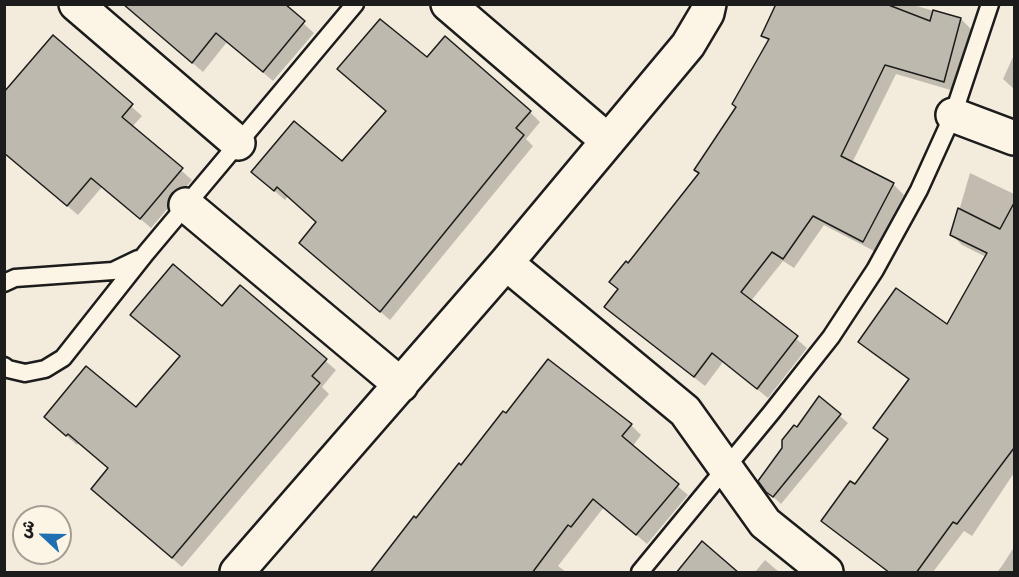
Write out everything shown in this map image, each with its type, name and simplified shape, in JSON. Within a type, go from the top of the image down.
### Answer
[{"type":"street","points":[[76,4],[238,142]]},
{"type":"street","points":[[448,4],[608,141]]},
{"type":"street","points":[[237,573],[506,263],[688,45],[709,4]]},
{"type":"street","points":[[953,115],[1014,138]]},
{"type":"street","points":[[186,205],[401,385]]},
{"type":"street","points":[[506,263],[685,411],[765,522],[826,573]]},
{"type":"lane","points":[[4,366],[25,373],[45,369],[63,358],[146,253],[355,4]]},
{"type":"lane","points":[[640,573],[831,337],[875,270],[919,190],[953,115],[990,4]]},
{"type":"lane","points":[[4,283],[15,278],[113,271],[129,265],[146,253]]},
{"type":"building","points":[[123,4],[285,4],[305,21],[263,72],[216,33],[192,63]]},
{"type":"building","points":[[776,4],[886,4],[930,21],[933,10],[961,18],[944,82],[885,65],[841,156],[894,183],[863,242],[813,216],[783,259],[772,252],[741,292],[798,336],[757,389],[712,353],[694,377],[604,307],[618,289],[609,282],[626,261],[628,263],[699,173],[694,170],[736,107],[732,104],[769,39],[761,36]]},
{"type":"building","points":[[380,19],[427,57],[445,36],[531,111],[516,128],[524,135],[380,312],[299,243],[316,222],[277,187],[274,191],[251,172],[294,121],[342,161],[386,111],[337,69]]},
{"type":"building","points":[[53,35],[133,104],[122,117],[183,168],[140,219],[91,178],[67,206],[4,153],[4,92]]},
{"type":"building","points":[[1014,203],[1014,448],[957,524],[953,522],[916,573],[890,573],[821,521],[850,481],[855,484],[888,439],[873,428],[909,379],[858,342],[896,288],[947,324],[987,253],[950,235],[958,208],[1000,229]]},
{"type":"building","points":[[173,264],[222,306],[240,285],[327,359],[312,376],[320,383],[172,558],[91,489],[108,468],[44,417],[86,366],[136,407],[180,356],[130,315]]},
{"type":"building","points":[[548,359],[632,424],[622,436],[679,484],[636,535],[593,499],[571,527],[568,525],[532,573],[370,573],[414,516],[416,518],[459,463],[461,465],[503,411],[506,413]]},
{"type":"building","points":[[819,396],[841,414],[773,497],[758,481],[782,448],[782,440],[794,425],[797,427]]},
{"type":"building","points":[[702,541],[739,573],[676,573]]}]
